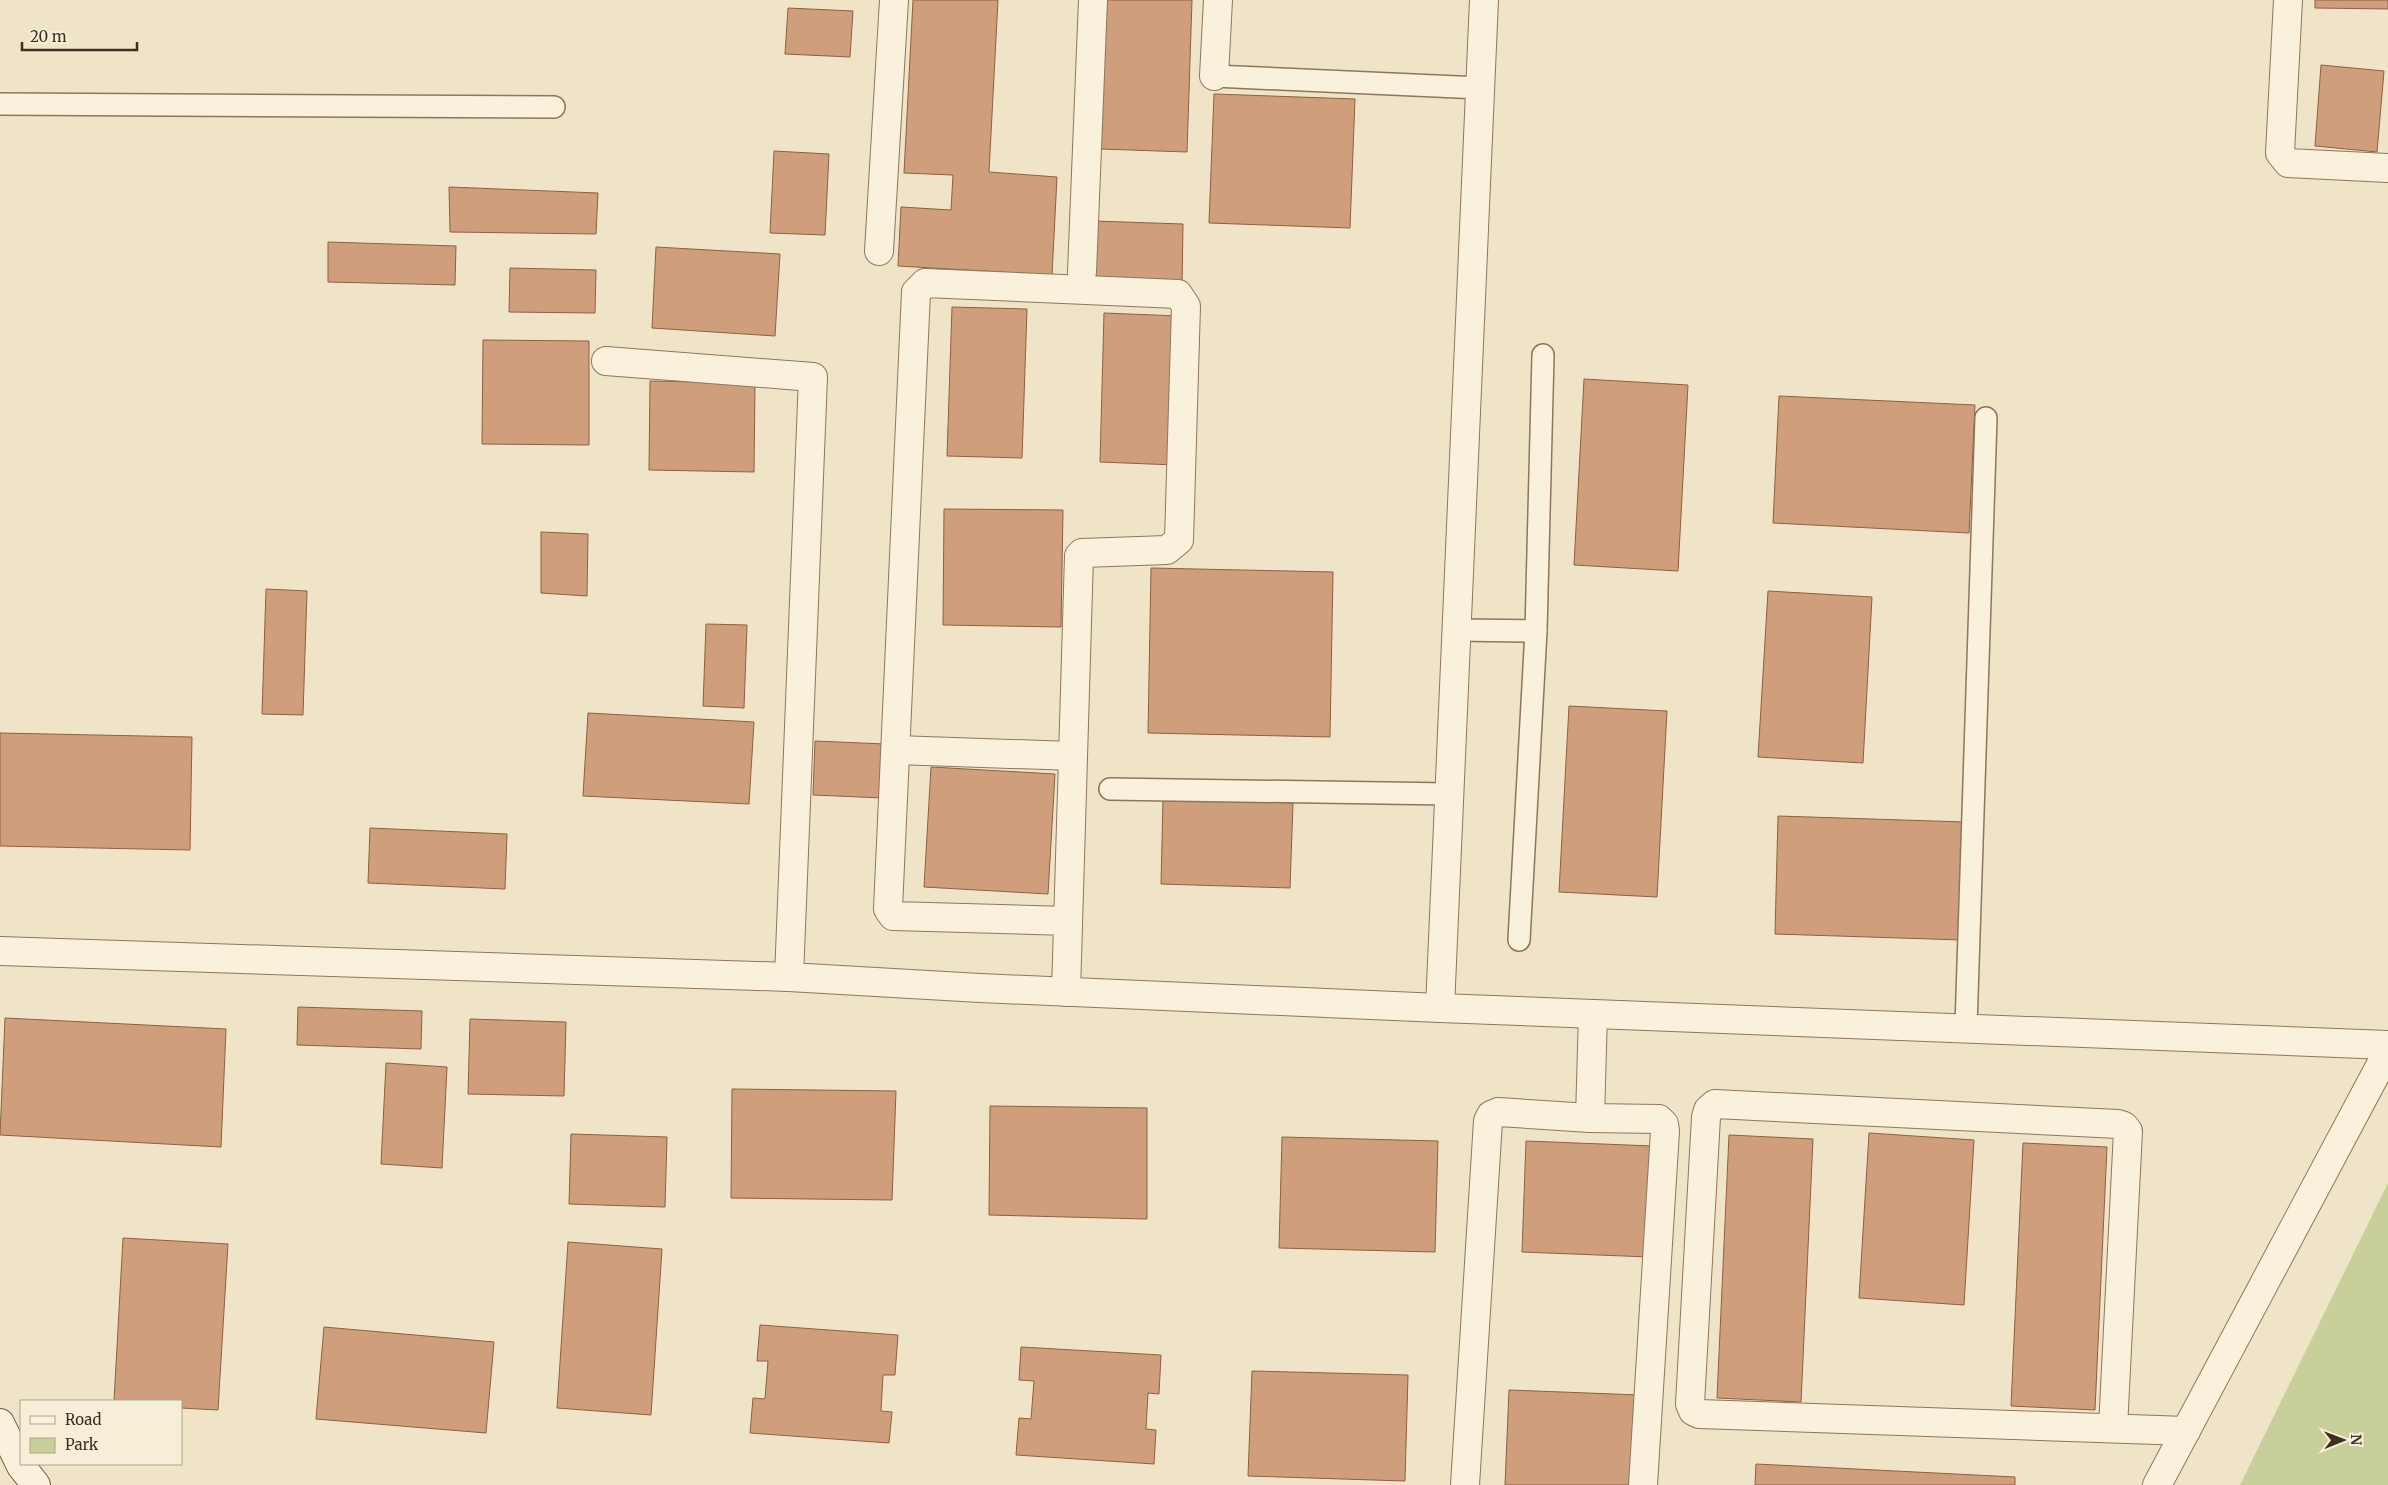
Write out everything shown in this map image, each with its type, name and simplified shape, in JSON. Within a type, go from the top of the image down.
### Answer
[{"type":"street","points":[[880,251],[894,0]]},
{"type":"street","points":[[1082,272],[1093,0]]},
{"type":"street","points":[[1214,76],[1218,0]]},
{"type":"street","points":[[1440,1008],[1484,0]]},
{"type":"street","points":[[2288,0],[2280,153],[2283,159],[2288,163],[2388,168]]},
{"type":"street","points":[[1066,992],[1079,556],[1082,553],[1167,550],[1179,540],[1186,306],[1184,300],[1178,294],[924,282],[916,292],[888,909],[893,916],[1068,921]]},
{"type":"street","points":[[606,361],[813,378],[789,977]]},
{"type":"street","points":[[896,750],[1073,756]]},
{"type":"street","points":[[0,951],[789,977],[1066,992],[1440,1008],[1966,1026],[2388,1044]]},
{"type":"street","points":[[1590,1118],[1592,1014]]},
{"type":"street","points":[[2157,1485],[2388,1051]]},
{"type":"street","points":[[2113,1428],[2128,1132],[2124,1126],[2118,1124],[1715,1104],[1708,1110],[1706,1117],[1690,1404],[1693,1411],[1699,1414],[2186,1431]]},
{"type":"street","points":[[1465,1485],[1488,1121],[1491,1115],[1498,1112],[1590,1118],[1658,1119],[1664,1124],[1643,1485]]},
{"type":"street","points":[[0,1423],[20,1466],[36,1485]]},
{"type":"lane","points":[[1214,76],[1480,88]]},
{"type":"lane","points":[[0,104],[554,107]]},
{"type":"lane","points":[[1519,940],[1536,631],[1543,355]]},
{"type":"lane","points":[[1966,1026],[1986,418]]},
{"type":"lane","points":[[1456,630],[1536,631]]},
{"type":"lane","points":[[1110,789],[1449,794]]},
{"type":"green space","points":[[2388,1183],[2388,1485],[2240,1485]]},
{"type":"building","points":[[913,0],[998,0],[989,172],[1057,177],[1052,275],[898,266],[901,207],[951,210],[953,175],[904,173]]},
{"type":"building","points":[[1106,0],[1192,0],[1187,152],[1101,149]]},
{"type":"building","points":[[2315,0],[2388,0],[2388,9],[2315,8]]},
{"type":"building","points":[[788,8],[853,11],[850,57],[785,54]]},
{"type":"building","points":[[2321,65],[2384,71],[2377,152],[2315,146]]},
{"type":"building","points":[[1214,94],[1355,99],[1350,228],[1209,223]]},
{"type":"building","points":[[774,151],[829,154],[825,235],[770,233]]},
{"type":"building","points":[[449,187],[598,193],[596,234],[450,232]]},
{"type":"building","points":[[1094,221],[1183,224],[1182,286],[1090,282]]},
{"type":"building","points":[[328,242],[456,246],[455,285],[328,282]]},
{"type":"building","points":[[656,247],[780,254],[775,336],[652,328]]},
{"type":"building","points":[[510,268],[596,270],[595,313],[509,312]]},
{"type":"building","points":[[952,307],[1027,309],[1022,458],[947,456]]},
{"type":"building","points":[[1104,313],[1179,316],[1175,465],[1100,462]]},
{"type":"building","points":[[483,340],[589,341],[589,445],[482,444]]},
{"type":"building","points":[[1584,379],[1688,385],[1678,571],[1574,565]]},
{"type":"building","points":[[650,381],[755,383],[754,472],[649,470]]},
{"type":"building","points":[[1779,396],[1975,405],[1969,533],[1773,523]]},
{"type":"building","points":[[944,509],[1063,510],[1061,627],[943,625]]},
{"type":"building","points":[[541,532],[588,534],[587,596],[541,593]]},
{"type":"building","points":[[1151,568],[1333,572],[1330,737],[1148,733]]},
{"type":"building","points":[[266,589],[307,591],[303,715],[262,714]]},
{"type":"building","points":[[1768,591],[1872,597],[1863,763],[1758,757]]},
{"type":"building","points":[[706,624],[747,625],[744,708],[703,706]]},
{"type":"building","points":[[1569,706],[1667,711],[1657,897],[1559,892]]},
{"type":"building","points":[[588,713],[754,722],[749,804],[583,796]]},
{"type":"building","points":[[0,733],[192,737],[190,850],[0,846]]},
{"type":"building","points":[[815,741],[885,744],[883,798],[813,795]]},
{"type":"building","points":[[931,767],[1055,774],[1048,894],[924,887]]},
{"type":"building","points":[[1163,799],[1293,803],[1290,888],[1161,884]]},
{"type":"building","points":[[1778,816],[1965,822],[1962,940],[1775,934]]},
{"type":"building","points":[[370,828],[507,834],[505,889],[368,883]]},
{"type":"building","points":[[298,1007],[422,1011],[421,1049],[297,1045]]},
{"type":"building","points":[[5,1018],[226,1029],[221,1147],[0,1135]]},
{"type":"building","points":[[470,1019],[566,1022],[564,1096],[468,1094]]},
{"type":"building","points":[[386,1063],[447,1067],[442,1168],[381,1164]]},
{"type":"building","points":[[732,1089],[896,1091],[892,1200],[731,1198]]},
{"type":"building","points":[[990,1106],[1147,1108],[1147,1219],[989,1215]]},
{"type":"building","points":[[1869,1133],[1974,1140],[1964,1305],[1859,1298]]},
{"type":"building","points":[[571,1134],[667,1137],[665,1207],[569,1204]]},
{"type":"building","points":[[1729,1135],[1813,1139],[1801,1402],[1717,1398]]},
{"type":"building","points":[[1282,1137],[1438,1141],[1435,1252],[1279,1248]]},
{"type":"building","points":[[1526,1141],[1653,1146],[1649,1257],[1522,1252]]},
{"type":"building","points":[[2023,1143],[2107,1147],[2095,1410],[2011,1406]]},
{"type":"building","points":[[123,1238],[228,1244],[218,1410],[182,1408],[182,1400],[114,1400]]},
{"type":"building","points":[[568,1242],[662,1249],[651,1415],[557,1408]]},
{"type":"building","points":[[760,1325],[898,1335],[895,1375],[883,1375],[881,1411],[892,1412],[889,1443],[750,1433],[753,1398],[765,1399],[768,1361],[757,1361]]},
{"type":"building","points":[[324,1327],[494,1342],[486,1433],[316,1419]]},
{"type":"building","points":[[1021,1347],[1161,1355],[1159,1394],[1148,1393],[1146,1429],[1156,1430],[1154,1464],[1016,1455],[1019,1418],[1031,1419],[1034,1381],[1019,1380]]},
{"type":"building","points":[[1252,1371],[1408,1375],[1405,1481],[1248,1476]]},
{"type":"building","points":[[1509,1390],[1640,1395],[1637,1485],[1505,1485]]},
{"type":"building","points":[[1756,1464],[2015,1477],[2015,1485],[1755,1485]]}]
